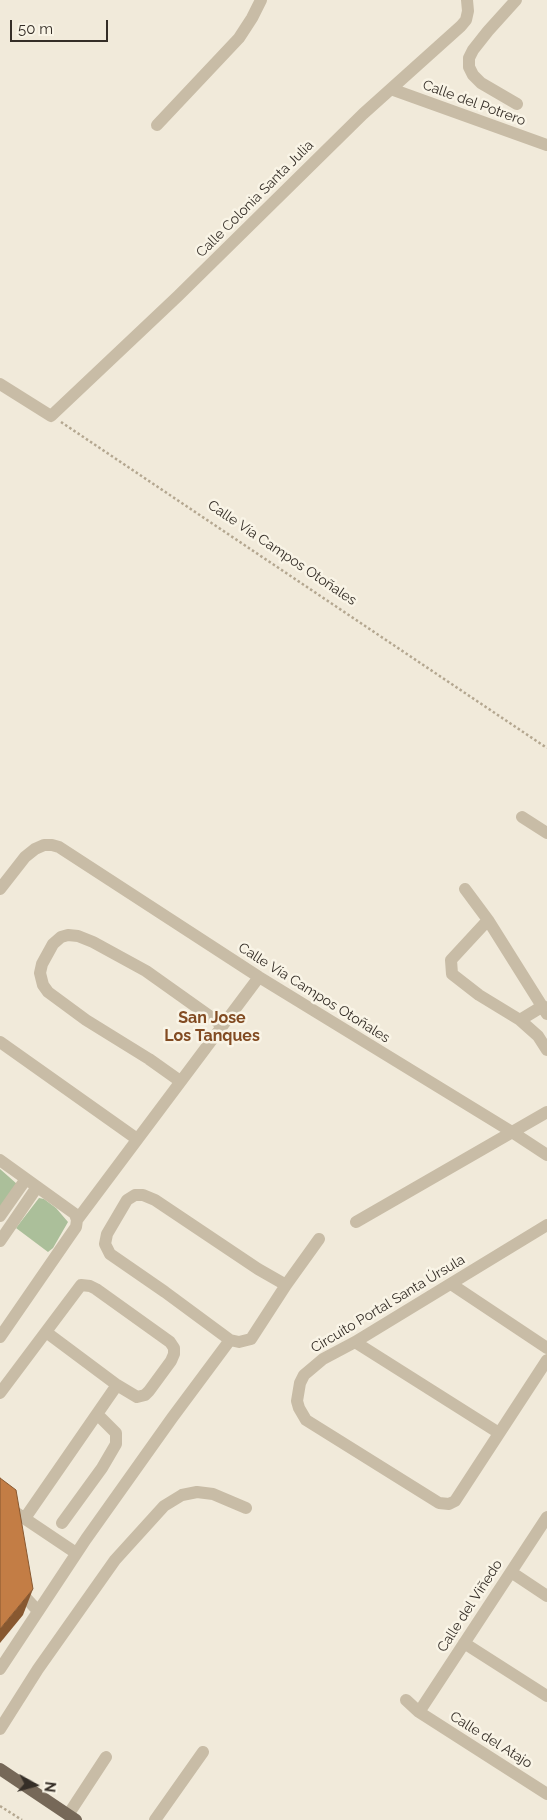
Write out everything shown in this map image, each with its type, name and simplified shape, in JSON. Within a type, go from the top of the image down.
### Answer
[{"type":"main road","points":[[0,1769],[72,1817]]},
{"type":"street","points":[[157,126],[239,38],[261,0]]},
{"type":"street","name":"Calle Colonia Santa Julia","points":[[52,416],[178,296],[363,114],[461,26],[466,20],[468,12],[467,0]]},
{"type":"street","points":[[516,0],[488,31],[474,50],[469,58],[469,67],[472,75],[481,83],[517,104]]},
{"type":"street","name":"Calle del Potrero","points":[[390,89],[547,145]]},
{"type":"street","points":[[0,384],[52,416]]},
{"type":"street","points":[[522,817],[547,832]]},
{"type":"street","name":"Calle Vía Campos Otoñales","points":[[5,873],[35,849],[44,845],[52,845],[68,852],[259,977],[547,1155]]},
{"type":"street","points":[[0,889],[5,873]]},
{"type":"street","points":[[465,889],[488,920],[545,1010],[520,1020]]},
{"type":"street","points":[[488,920],[451,960],[452,974],[479,995],[520,1020],[538,1036],[547,1050]]},
{"type":"street","points":[[180,1081],[149,1058],[86,1020],[48,992],[43,985],[40,973],[42,964],[54,944],[61,937],[68,934],[93,942],[146,971],[222,1025]]},
{"type":"street","points":[[0,1337],[69,1237],[76,1226],[77,1220],[259,977]]},
{"type":"street","points":[[0,1042],[137,1139]]},
{"type":"street","points":[[356,1222],[547,1112]]},
{"type":"street","points":[[0,1160],[75,1214],[77,1220]]},
{"type":"street","points":[[0,1216],[26,1179]]},
{"type":"street","points":[[0,1241],[38,1187]]},
{"type":"street","points":[[286,1285],[258,1269],[155,1200],[139,1194],[131,1196],[127,1200],[107,1234],[105,1244],[110,1254],[181,1303],[230,1340],[244,1342],[251,1339],[319,1238]]},
{"type":"street","name":"Circuito Portal Santa Úrsula","points":[[545,1229],[355,1342],[323,1359],[304,1375],[297,1392],[299,1408],[306,1420],[439,1503],[448,1504],[455,1501],[547,1360]]},
{"type":"street","points":[[451,1284],[547,1348]]},
{"type":"street","points":[[0,1393],[78,1287],[84,1285],[96,1289],[170,1342],[174,1348],[171,1362],[145,1395],[137,1396],[117,1385],[46,1332]]},
{"type":"street","points":[[0,1669],[76,1553],[230,1340]]},
{"type":"street","points":[[355,1342],[499,1433]]},
{"type":"street","points":[[14,1529],[117,1385]]},
{"type":"street","points":[[62,1523],[102,1468],[116,1444],[116,1433],[97,1414]]},
{"type":"street","points":[[0,1729],[38,1668],[114,1560],[164,1506],[182,1495],[197,1492],[213,1494],[246,1508]]},
{"type":"street","points":[[0,1502],[76,1553]]},
{"type":"street","name":"Calle del Viñedo","points":[[419,1712],[547,1517]]},
{"type":"street","points":[[511,1572],[547,1596]]},
{"type":"street","points":[[19,1576],[26,1598],[38,1611]]},
{"type":"street","points":[[464,1644],[547,1696]]},
{"type":"street","name":"Calle del Atajo","points":[[406,1700],[419,1712],[547,1794]]},
{"type":"street","points":[[155,1820],[203,1752]]},
{"type":"street","points":[[72,1817],[106,1758]]},
{"type":"path","name":"Calle Vía Campos Otoñales","points":[[52,416],[547,748]]},
{"type":"path","points":[[0,1806],[22,1820]]},
{"type":"green space","points":[[0,1169],[17,1184],[0,1207]]},
{"type":"green space","points":[[39,1198],[44,1199],[56,1208],[68,1222],[53,1248],[48,1252],[16,1228]]},
{"type":"building","points":[[0,1478],[16,1490],[33,1589],[0,1629]]},
{"type":"district","name":"San Jose Los Tanques","points":[[212,1027]]}]
